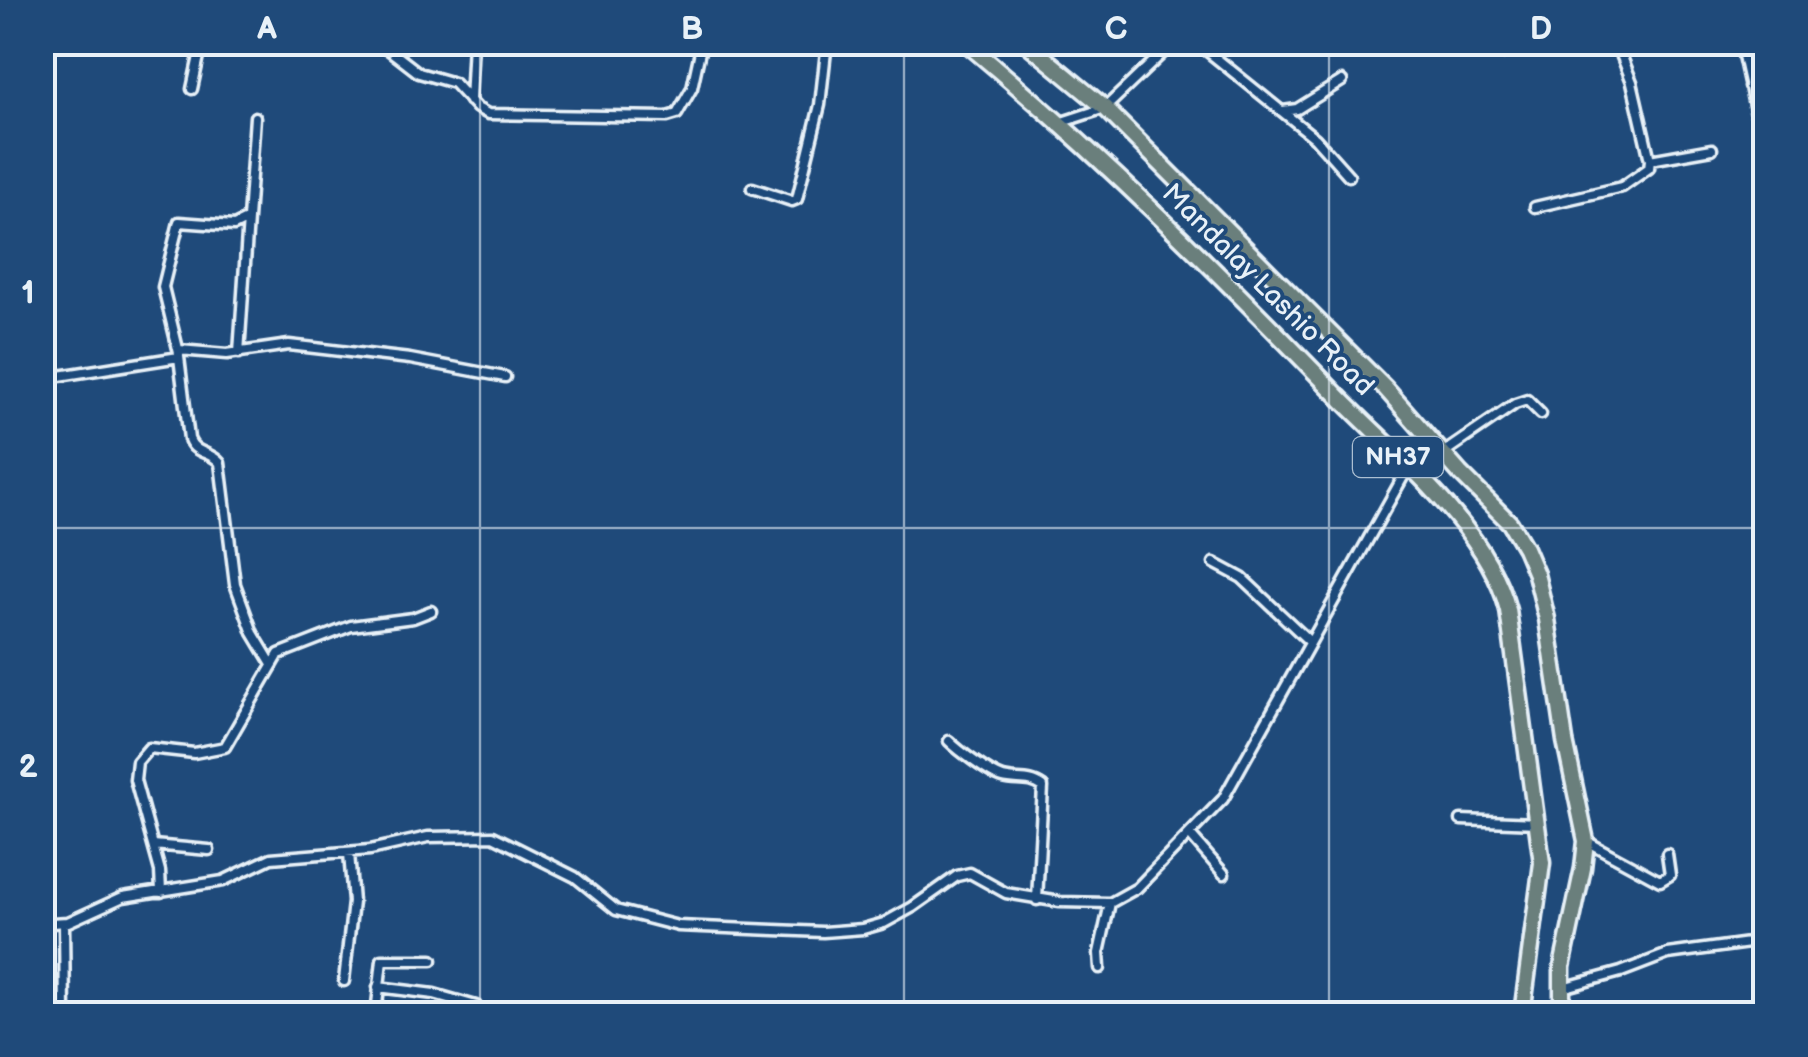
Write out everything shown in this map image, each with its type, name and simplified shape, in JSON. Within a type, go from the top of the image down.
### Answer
[{"type":"highway","name":"Mandalay Lashio Road","points":[[965,42],[1062,122],[1250,304],[1462,524],[1495,572],[1503,591],[1538,823],[1541,886],[1526,966],[1522,1014]]},
{"type":"highway","name":"Mandalay Lashio Road","points":[[1025,42],[1105,108],[1385,388],[1442,454],[1510,523],[1536,574],[1547,618],[1565,741],[1586,841],[1560,988],[1562,1014]]},
{"type":"highway","points":[[1406,466],[1428,438]]},
{"type":"street","points":[[192,90],[202,42]]},
{"type":"street","points":[[379,42],[419,73],[454,83],[488,114],[668,117],[682,108],[692,88],[702,42]]},
{"type":"street","points":[[470,101],[472,42]]},
{"type":"street","points":[[752,188],[792,201],[797,199],[820,105],[827,42]]},
{"type":"street","points":[[1062,122],[1105,108],[1174,42]]},
{"type":"street","points":[[1196,42],[1315,138],[1350,176]]},
{"type":"street","points":[[1534,207],[1622,187],[1649,168],[1632,82],[1616,42]]},
{"type":"street","points":[[1740,42],[1761,137],[1766,187]]},
{"type":"street","points":[[1283,111],[1296,109],[1342,81]]},
{"type":"street","points":[[1748,86],[1766,86]]},
{"type":"street","points":[[239,353],[255,117]]},
{"type":"street","points":[[1650,160],[1712,149]]},
{"type":"street","points":[[248,219],[234,226],[179,222],[163,287],[179,354],[189,439],[196,450],[216,457],[220,463],[235,584],[253,634],[271,662]]},
{"type":"street","points":[[42,332],[50,365],[59,376],[179,354],[239,353],[289,345],[504,377]]},
{"type":"street","points":[[1442,454],[1515,404],[1527,400],[1541,414]]},
{"type":"street","points":[[42,916],[51,923],[64,923],[122,897],[224,881],[271,858],[349,853],[428,836],[493,836],[575,877],[616,910],[694,927],[823,932],[863,929],[884,922],[957,876],[970,873],[1006,893],[1038,900],[1110,903],[1137,888],[1223,798],[1406,466]]},
{"type":"street","points":[[1214,563],[1242,578],[1310,642]]},
{"type":"street","points":[[161,892],[154,844],[135,780],[137,762],[149,748],[194,752],[225,747],[279,654],[351,626],[413,618],[431,611]]},
{"type":"street","points":[[949,741],[1001,778],[1033,781],[1042,787],[1038,900]]},
{"type":"street","points":[[1461,820],[1538,823]]},
{"type":"street","points":[[1190,834],[1224,874]]},
{"type":"street","points":[[1586,841],[1660,881],[1670,874],[1667,854]]},
{"type":"street","points":[[154,844],[209,850]]},
{"type":"street","points":[[344,981],[352,902],[349,853]]},
{"type":"street","points":[[1100,968],[1099,953],[1110,903]]},
{"type":"street","points":[[64,923],[65,1014]]},
{"type":"street","points":[[1560,988],[1621,972],[1668,954],[1766,944]]},
{"type":"street","points":[[376,1014],[382,960],[432,960]]},
{"type":"street","points":[[378,986],[434,994],[476,1006]]}]
